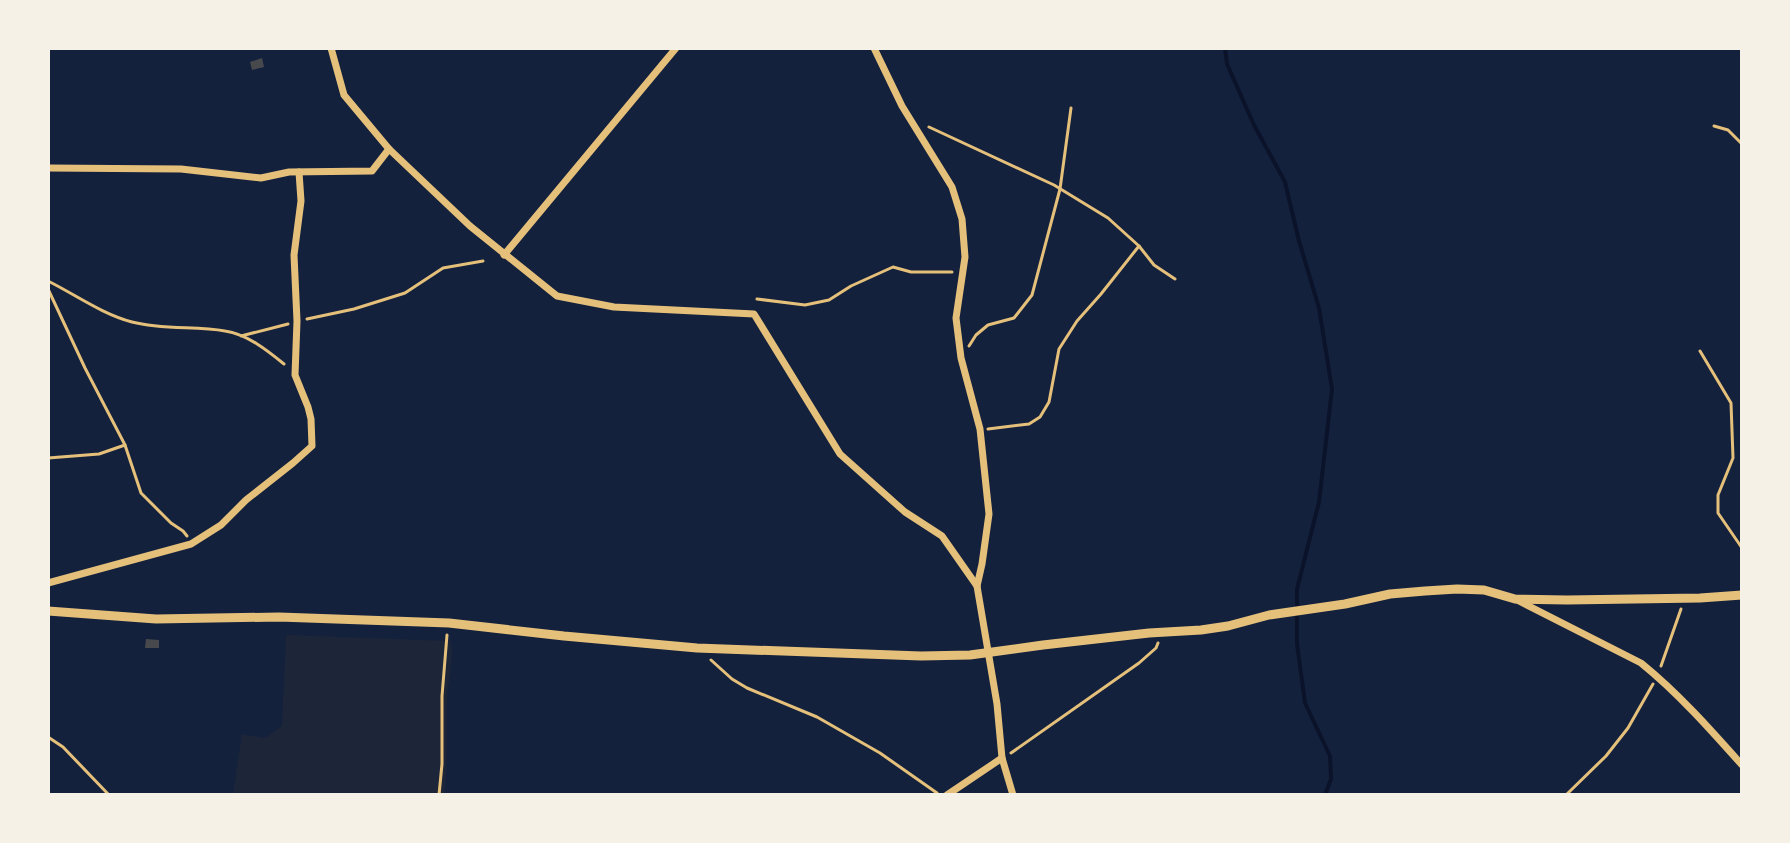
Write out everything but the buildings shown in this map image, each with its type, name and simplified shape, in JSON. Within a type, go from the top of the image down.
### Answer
[{"type":"street","points":[[331,48],[344,95],[389,149],[470,226],[557,296],[614,307],[754,314],[840,454],[905,512],[942,536],[977,586]]},
{"type":"street","points":[[504,255],[676,48]]},
{"type":"street","points":[[874,48],[909,116],[952,187],[962,219],[965,257],[956,318],[961,358],[980,429],[989,514],[977,586],[997,704],[1002,758],[1013,795]]},
{"type":"street","points":[[48,168],[181,169],[261,178],[289,172],[372,171],[389,149]]},
{"type":"street","points":[[48,583],[191,544],[221,525],[246,500],[312,446],[311,419],[295,375],[297,321],[294,255],[301,201],[299,172]]},
{"type":"street","points":[[48,611],[156,619],[279,617],[449,623],[697,648],[921,656],[970,655],[1228,626],[1269,615],[1390,594],[1484,590],[1515,599],[1641,663],[1706,724],[1742,765]]},
{"type":"street","points":[[1515,599],[1742,595]]},
{"type":"street","points":[[947,795],[1002,758]]},
{"type":"path","points":[[961,358],[976,335],[988,325],[1014,318],[1032,295],[1060,189],[1071,108]]},
{"type":"path","points":[[909,116],[1060,189],[1108,218],[1139,246],[1154,265],[1175,279]]},
{"type":"path","points":[[1714,126],[1728,130],[1742,144]]},
{"type":"path","points":[[980,429],[1029,424],[1040,417],[1049,402],[1059,349],[1077,321],[1139,246]]},
{"type":"path","points":[[241,336],[354,309],[405,293],[443,268],[483,261]]},
{"type":"path","points":[[757,299],[805,305],[829,300],[893,267],[911,272],[963,272]]},
{"type":"path","points":[[48,281],[130,321],[228,331],[263,347],[295,375]]},
{"type":"path","points":[[48,289],[125,445],[141,493],[183,531],[191,544]]},
{"type":"path","points":[[1700,351],[1731,403],[1733,458],[1718,495],[1718,513],[1742,548]]},
{"type":"path","points":[[48,458],[99,454],[125,445]]},
{"type":"path","points":[[1566,795],[1606,756],[1628,728],[1657,676],[1685,598]]},
{"type":"path","points":[[439,795],[442,685],[449,623]]},
{"type":"path","points":[[1002,758],[1139,663],[1156,648],[1163,633]]},
{"type":"path","points":[[697,648],[732,679],[817,717],[880,753],[940,795]]},
{"type":"path","points":[[48,737],[63,747],[109,795]]},
{"type":"shaded area","points":[[286,635],[451,641],[444,795],[233,795],[242,734],[265,738],[282,726]]},
{"type":"waterway","points":[[1225,48],[1227,64],[1254,125],[1285,182],[1319,308],[1332,389],[1319,502],[1297,589],[1297,644],[1305,703],[1330,756],[1331,779],[1325,795]]}]
